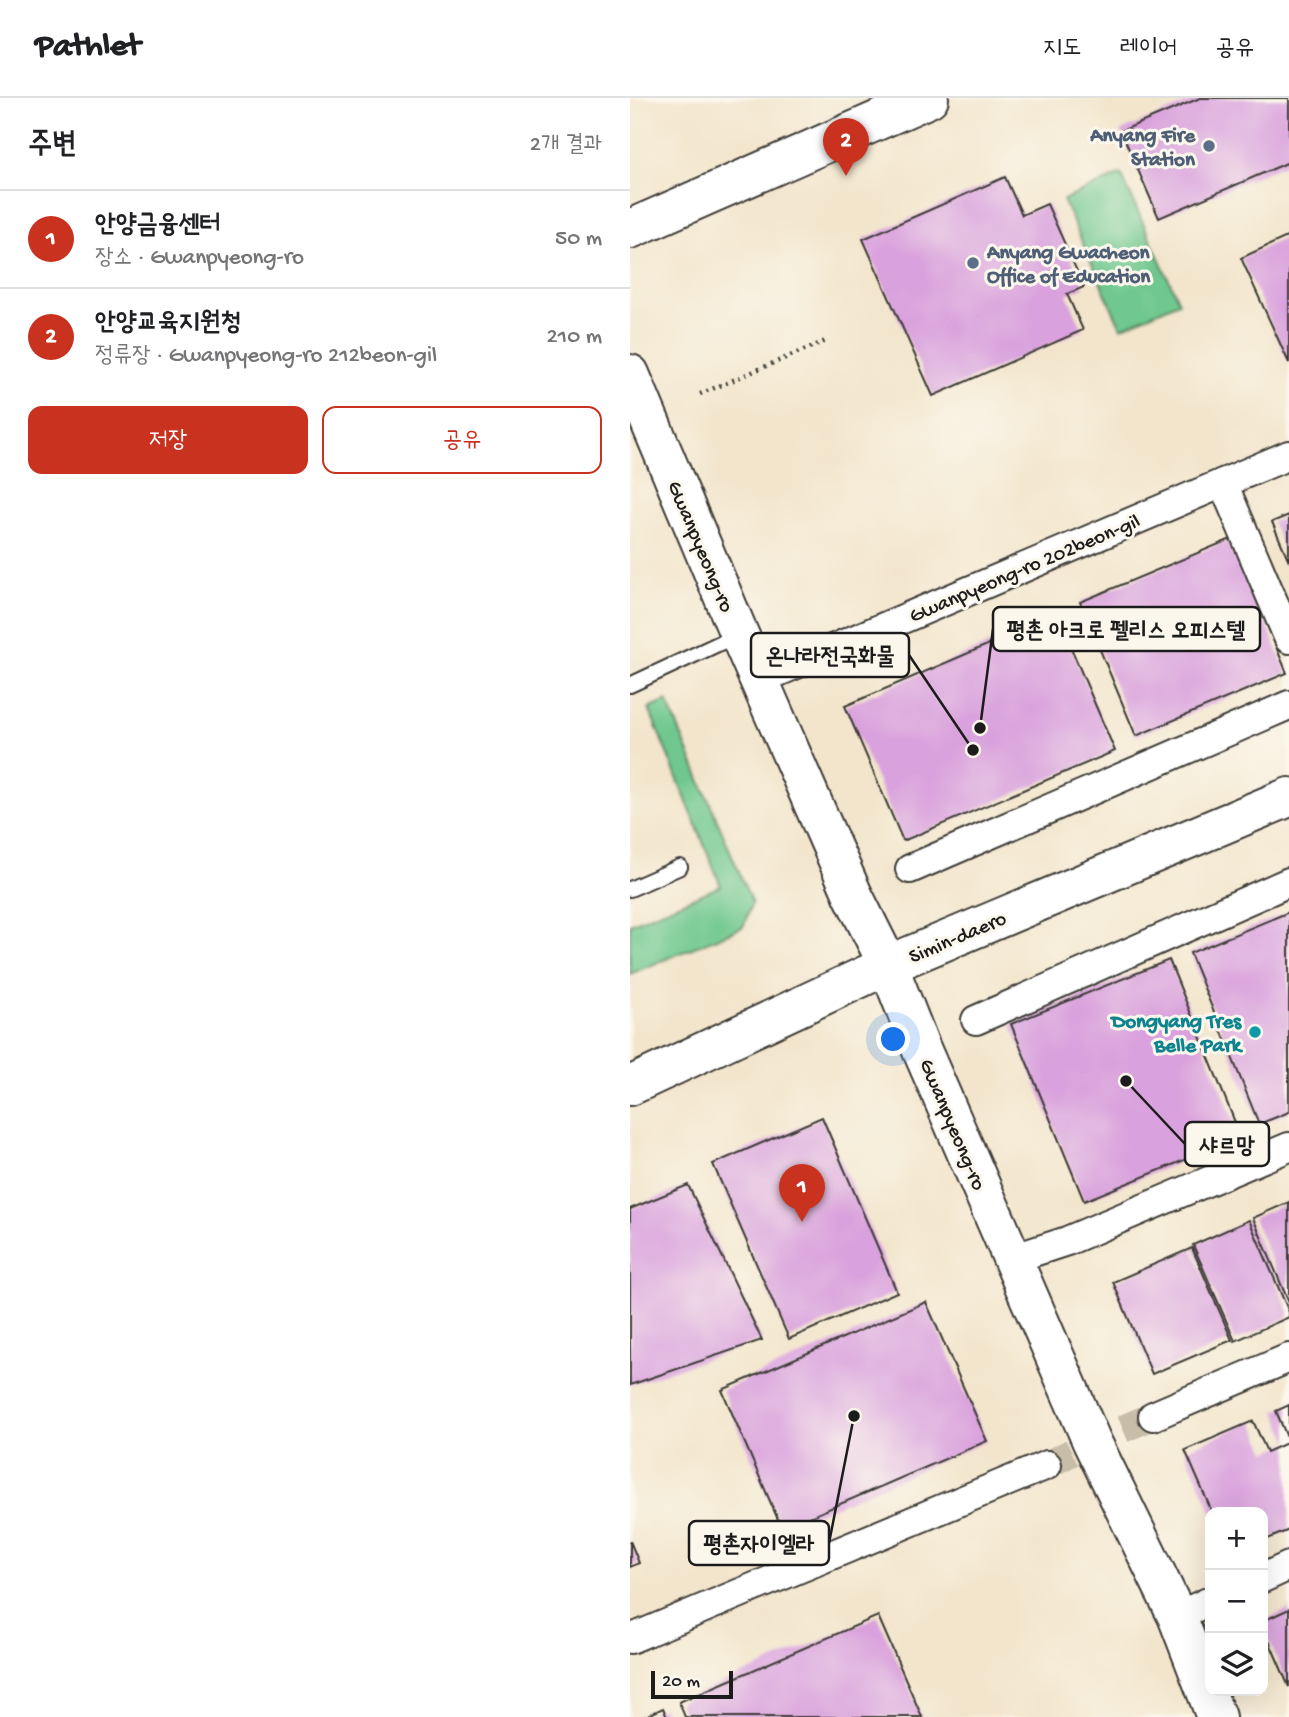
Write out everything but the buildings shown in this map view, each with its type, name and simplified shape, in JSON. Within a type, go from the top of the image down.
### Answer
[{"type":"street","points":[[630,229],[929,98]]},
{"type":"street","name":"Gwanpyeong-ro","points":[[630,374],[739,634],[853,895],[888,965],[920,1046],[1092,1442],[1194,1609],[1216,1717]]},
{"type":"street","name":"Gwanpyeong-ro 202beon-gil","points":[[759,680],[1289,455]]},
{"type":"street","points":[[1223,483],[1289,639]]},
{"type":"street","points":[[910,870],[1289,705]]},
{"type":"street","name":"Simin-daero","points":[[630,1086],[888,965],[1289,797]]},
{"type":"street","points":[[976,1020],[1289,882]]},
{"type":"street","points":[[1012,1259],[1067,1241],[1289,1147]]},
{"type":"street","points":[[1153,1416],[1289,1357]]},
{"type":"street","points":[[630,1639],[1047,1465]]},
{"type":"street","points":[[1268,1576],[1289,1566]]},
{"type":"lane","points":[[630,685],[739,634]]},
{"type":"lane","points":[[630,889],[680,867]]},
{"type":"path","points":[[700,394],[828,340]]},
{"type":"green space","points":[[1121,174],[1179,302],[1121,328],[1063,200]]},
{"type":"green space","points":[[667,701],[752,903],[743,927],[630,974],[630,924],[721,886],[649,709]]},
{"type":"tunnel","points":[[1047,1465],[1153,1416]]},
{"type":"place","name":"Anyang Fire Station","points":[[1209,146]]},
{"type":"place","name":"안양교육지원청","points":[[846,176]]},
{"type":"place","name":"Anyang Gwacheon Office of Education","points":[[973,263]]},
{"type":"place","name":"평촌 아크로 펠리스 오피스텔","points":[[980,728]]},
{"type":"place","name":"온나라전국화물","points":[[973,750]]},
{"type":"place","name":"Dongyang Tres Belle Park","points":[[1255,1032]]},
{"type":"place","name":"샤르망","points":[[1126,1081]]},
{"type":"place","name":"안양금융센터","points":[[802,1222]]},
{"type":"place","name":"평촌자이엘라","points":[[854,1416]]}]
